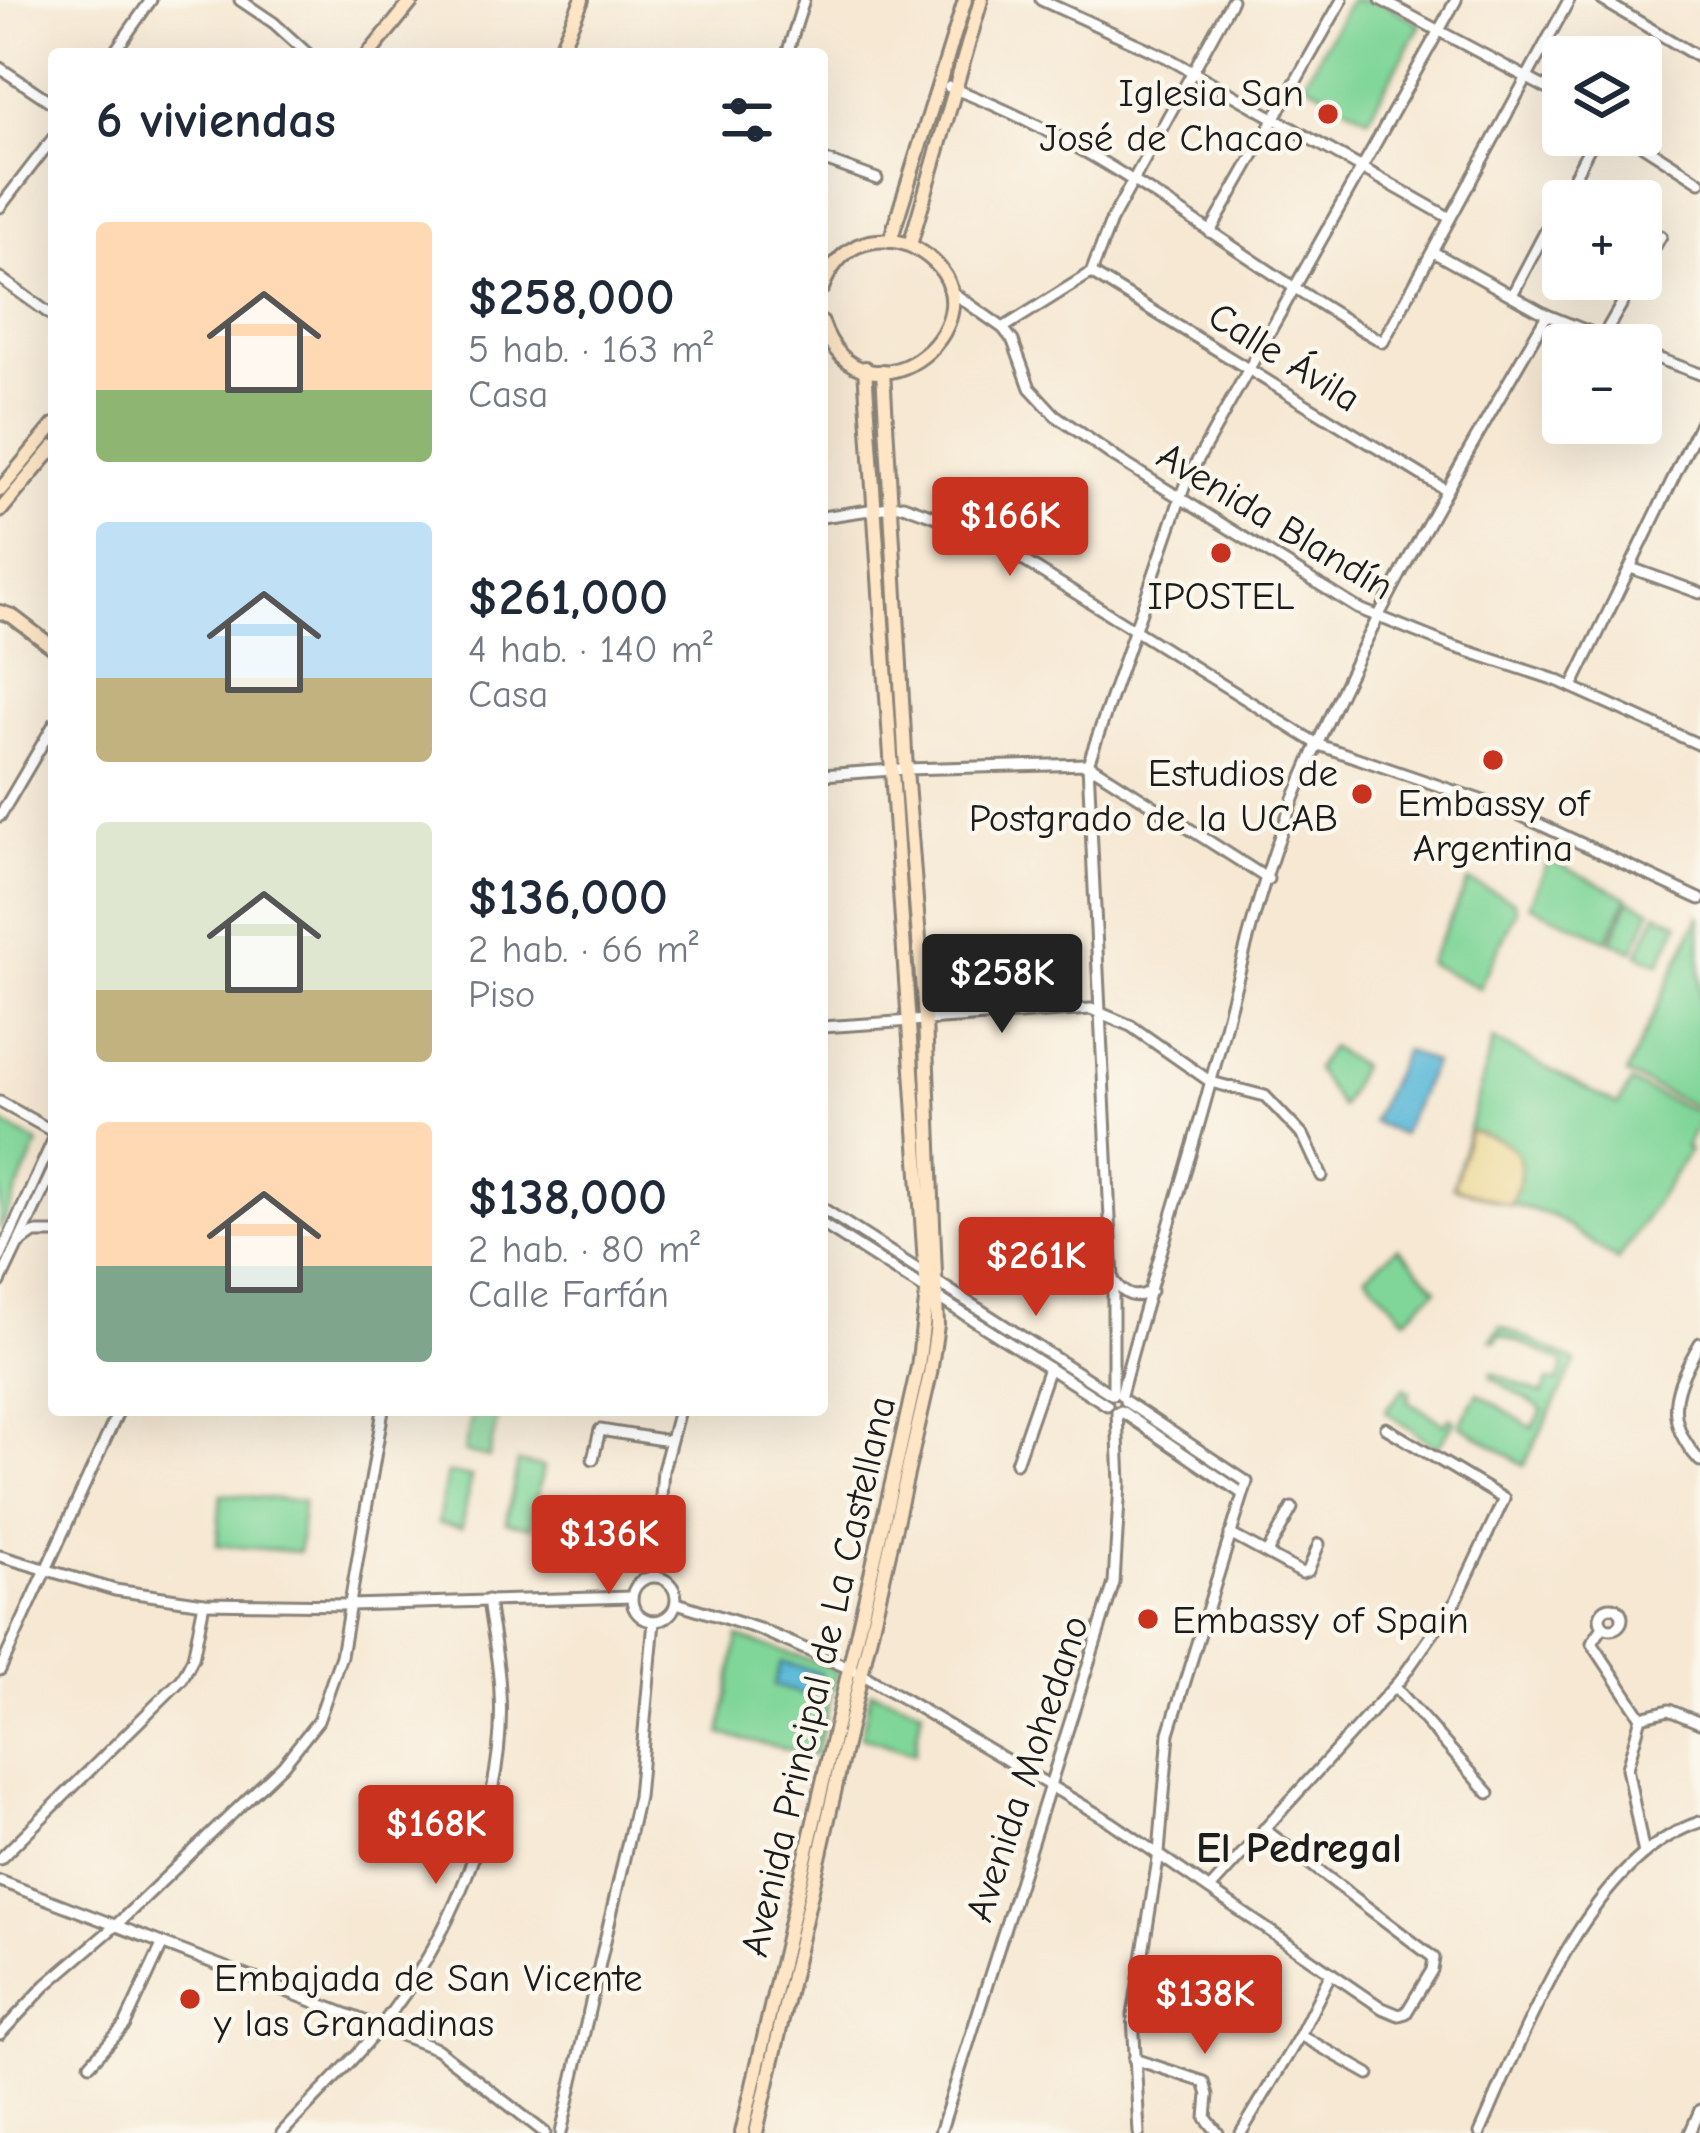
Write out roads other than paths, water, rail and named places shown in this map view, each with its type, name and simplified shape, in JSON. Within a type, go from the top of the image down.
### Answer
[{"type":"street","points":[[117,48],[151,0]]},
{"type":"street","points":[[240,0],[274,22],[301,48]]},
{"type":"street","points":[[373,48],[413,0]]},
{"type":"street","points":[[561,48],[582,0]]},
{"type":"street","points":[[789,48],[804,0]]},
{"type":"street","points":[[890,241],[965,0]]},
{"type":"street","points":[[910,245],[981,0]]},
{"type":"street","points":[[1041,0],[1192,72],[1450,218]]},
{"type":"street","points":[[1003,328],[1091,273],[1100,242],[1232,0]]},
{"type":"street","points":[[1210,232],[1342,0]]},
{"type":"street","points":[[1381,0],[1542,85]]},
{"type":"street","name":"Avenida Mohedano","points":[[940,2133],[1114,1583],[1120,1484],[1088,764],[1179,498],[1456,0]]},
{"type":"street","points":[[939,83],[1040,124],[1294,290],[1383,342],[1569,0]]},
{"type":"street","points":[[1602,0],[1700,58]]},
{"type":"street","points":[[0,68],[48,100]]},
{"type":"street","points":[[0,207],[48,145]]},
{"type":"street","points":[[1512,295],[1585,156]]},
{"type":"street","points":[[1660,156],[1700,182]]},
{"type":"street","points":[[828,161],[877,179]]},
{"type":"street","points":[[828,268],[850,250],[869,242],[890,241],[910,245],[934,263],[949,290],[949,320],[936,347],[913,365],[884,371],[865,368],[840,353],[828,332]]},
{"type":"street","points":[[1433,252],[1569,324]]},
{"type":"street","name":"Calle Ávila","points":[[1091,273],[1446,490]]},
{"type":"street","points":[[0,278],[48,313]]},
{"type":"street","name":"Avenida Blandín","points":[[949,290],[1003,328],[1039,401],[1179,498],[1380,619],[1572,687],[1700,745]]},
{"type":"street","points":[[1116,1402],[1211,1082],[1237,974],[1293,800],[1446,490],[1547,315]]},
{"type":"street","points":[[1662,360],[1700,374]]},
{"type":"street","name":"Avenida Principal de La Castellana","points":[[865,368],[883,507],[910,1019],[932,1287]]},
{"type":"street","name":"Avenida Principal de La Castellana","points":[[883,507],[884,371]]},
{"type":"street","points":[[1572,687],[1700,423]]},
{"type":"street","points":[[0,490],[48,432]]},
{"type":"street","points":[[0,511],[48,454]]},
{"type":"street","points":[[828,516],[883,507],[922,511],[1013,554],[1319,745],[1508,809],[1700,899]]},
{"type":"street","points":[[1631,568],[1700,593]]},
{"type":"street","points":[[0,612],[48,643]]},
{"type":"street","points":[[0,817],[48,734]]},
{"type":"street","points":[[828,775],[1088,764],[1268,880]]},
{"type":"street","name":"Avenida Principal de La Castellana","points":[[742,2133],[930,1374],[925,1018],[899,769]]},
{"type":"street","points":[[828,1027],[1081,1008],[1100,1012],[1131,1026],[1211,1082],[1256,1092],[1273,1103],[1304,1137],[1322,1176]]},
{"type":"street","points":[[0,1102],[48,1131]]},
{"type":"street","points":[[0,1257],[48,1149]]},
{"type":"street","points":[[0,1282],[48,1180]]},
{"type":"street","points":[[828,1212],[1048,1368],[1116,1402]]},
{"type":"street","points":[[828,1226],[1116,1402],[1245,1488],[1169,1733],[1159,1853],[1133,2015],[1139,2133]]},
{"type":"street","points":[[16,1247],[34,1233],[48,1233]]},
{"type":"street","points":[[1113,1280],[1128,1294],[1151,1291]]},
{"type":"street","points":[[1700,1342],[1677,1390],[1674,1420],[1684,1443],[1700,1461]]},
{"type":"street","points":[[1016,1463],[1048,1368]]},
{"type":"street","points":[[0,1670],[116,1416]]},
{"type":"street","points":[[0,2034],[306,1739],[331,1694],[382,1416]]},
{"type":"street","points":[[655,1576],[669,1441],[677,1416]]},
{"type":"street","points":[[1210,1888],[1395,1687],[1456,1600],[1504,1499],[1386,1428]]},
{"type":"street","points":[[593,1459],[595,1438],[601,1430],[669,1441]]},
{"type":"street","points":[[1268,1553],[1292,1508]]},
{"type":"street","points":[[1230,1534],[1302,1573],[1308,1571],[1319,1544]]},
{"type":"street","points":[[0,1556],[45,1573],[150,1598],[204,1603],[349,1605],[632,1597]]},
{"type":"street","points":[[655,1576],[670,1582],[676,1603],[669,1616],[654,1621],[638,1614],[632,1597],[641,1580],[655,1576]]},
{"type":"street","points":[[282,2133],[378,2029],[418,1974],[446,1921],[484,1816],[495,1769],[501,1694],[488,1600]]},
{"type":"street","points":[[0,1858],[182,1679],[193,1658],[204,1603]]},
{"type":"street","points":[[676,1603],[759,1629],[855,1671],[1159,1853],[1330,1972],[1399,2015],[1406,2013],[1435,1965],[1429,1954],[1264,1829]]},
{"type":"street","points":[[561,2133],[638,1797],[654,1621]]},
{"type":"street","points":[[1603,1627],[1592,1643],[1641,1717],[1627,1768],[1644,1854]]},
{"type":"street","name":"Avenida Principal de La Castellana","points":[[756,2133],[855,1671]]},
{"type":"street","points":[[1395,1687],[1489,1793]]},
{"type":"street","points":[[1641,1717],[1669,1710],[1700,1723]]},
{"type":"street","points":[[1480,2133],[1583,1923],[1644,1854],[1700,1822]]},
{"type":"street","points":[[0,1881],[448,2055],[545,2133]]},
{"type":"street","points":[[90,2064],[125,2025],[161,1945]]},
{"type":"street","points":[[1241,2133],[1300,2035],[1330,1972]]},
{"type":"street","points":[[1300,2035],[1369,2074]]},
{"type":"street","points":[[1134,2059],[1204,2082],[1208,2095],[1205,2118],[1218,2133]]},
{"type":"street","points":[[1690,2133],[1700,2110]]},
{"type":"water","points":[[1405,1050],[1434,1063],[1401,1135],[1372,1121]]},
{"type":"water","points":[[781,1662],[821,1673],[814,1697],[774,1686]]},
{"type":"place","name":"Iglesia San José de Chacao","points":[[1328,114]]},
{"type":"place","name":"IPOSTEL","points":[[1221,553]]},
{"type":"place","name":"Embassy of Argentina","points":[[1493,760]]},
{"type":"place","name":"Estudios de Postgrado de la UCAB","points":[[1362,794]]},
{"type":"place","name":"Embassy of Spain","points":[[1148,1619]]},
{"type":"place","name":"Embajada de San Vicente y las Granadinas","points":[[190,1999]]},
{"type":"district","name":"El Pedregal","points":[[1299,1847]]}]
